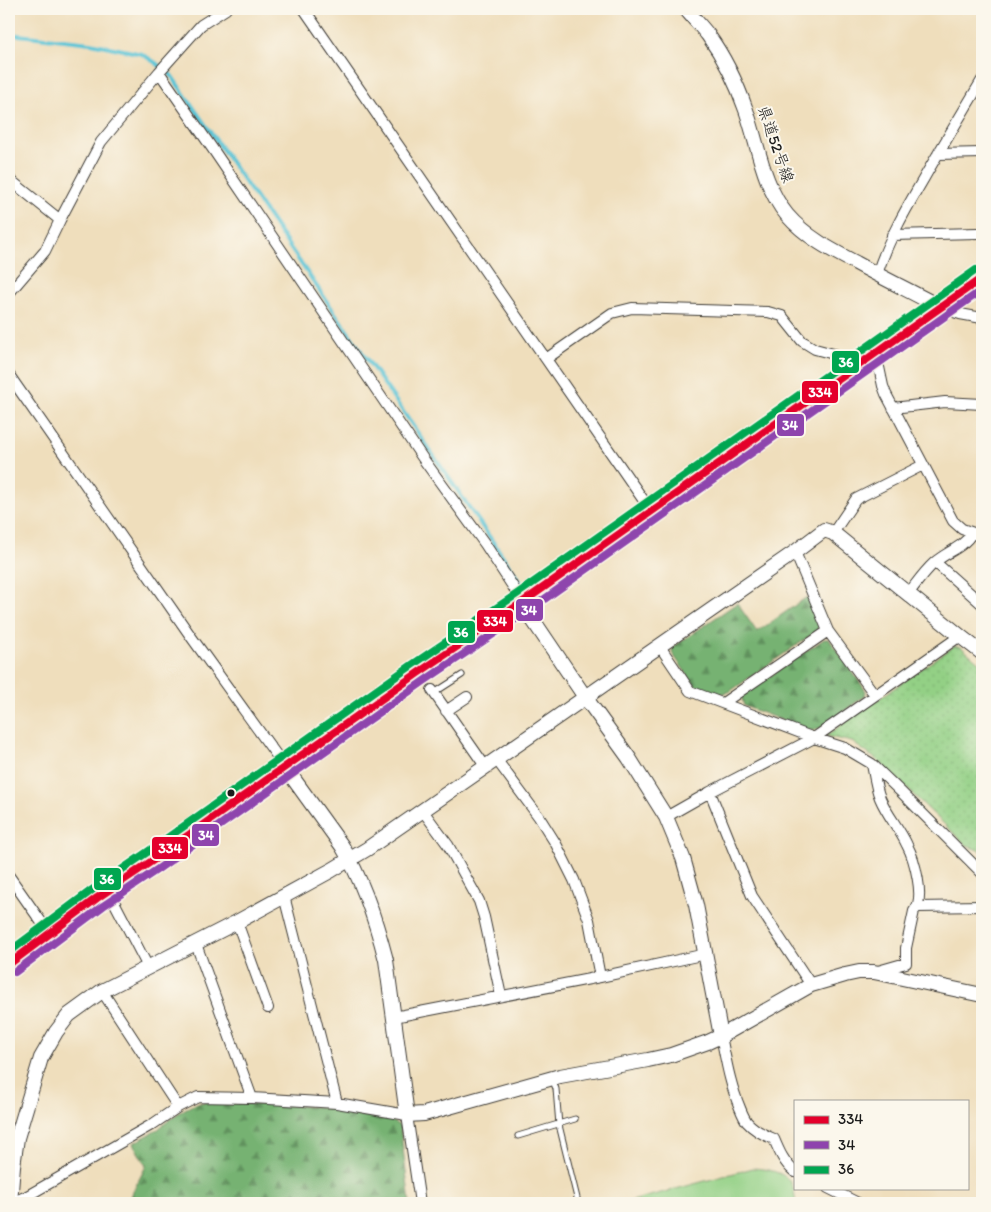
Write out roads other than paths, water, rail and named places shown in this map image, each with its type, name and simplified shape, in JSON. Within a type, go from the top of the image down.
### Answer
[{"type":"highway","points":[[9,964],[49,932],[108,890],[523,602],[982,278]]},
{"type":"street","points":[[9,293],[45,251],[101,142],[201,25],[226,9]]},
{"type":"street","points":[[304,9],[651,511]]},
{"type":"street","name":"県道52号線","points":[[686,9],[708,36],[730,73],[746,110],[768,180],[786,214],[811,238],[940,307]]},
{"type":"street","points":[[159,72],[418,451],[485,544],[523,602],[531,618],[629,758],[666,817],[683,858],[696,905],[730,1080],[738,1103],[746,1121],[754,1129],[774,1139],[779,1152],[788,1166],[794,1171]]},
{"type":"street","points":[[877,274],[892,236],[982,80]]},
{"type":"street","points":[[938,154],[982,153]]},
{"type":"street","points":[[9,179],[60,220]]},
{"type":"street","points":[[892,236],[978,233]]},
{"type":"street","points":[[940,307],[960,314],[982,318]]},
{"type":"street","points":[[546,359],[612,313],[632,308],[768,312],[782,316],[802,341],[815,349],[845,356],[857,366]]},
{"type":"street","points":[[876,353],[883,386],[893,408],[953,521],[962,529],[977,535]]},
{"type":"street","points":[[9,375],[192,638],[342,846],[350,860],[372,910],[386,960],[420,1203]]},
{"type":"street","points":[[893,408],[945,402],[982,404]]},
{"type":"street","points":[[833,533],[856,499],[924,465]]},
{"type":"street","points":[[982,653],[833,533],[824,530],[350,860],[196,944],[102,991],[69,1015],[56,1032],[41,1058],[17,1138],[10,1203],[27,1196],[198,1097],[337,1103],[408,1115],[424,1114],[560,1076],[671,1055],[721,1036],[811,984],[859,972],[874,972],[982,995]]},
{"type":"street","points":[[908,594],[935,562],[977,535]]},
{"type":"street","points":[[795,552],[828,631],[875,695]]},
{"type":"street","points":[[935,562],[982,604]]},
{"type":"street","points":[[723,703],[828,631]]},
{"type":"street","points":[[666,817],[814,738],[960,636]]},
{"type":"street","points":[[660,645],[690,691],[845,748],[872,764],[980,866]]},
{"type":"street","points":[[433,691],[446,711],[539,817],[552,837],[574,880],[589,920],[600,976]]},
{"type":"street","points":[[446,711],[467,697]]},
{"type":"street","points":[[872,764],[879,795],[907,845],[920,894],[907,942],[906,963],[874,972]]},
{"type":"street","points":[[710,792],[752,896],[811,984]]},
{"type":"street","points":[[423,811],[448,845],[479,901],[501,996]]},
{"type":"street","points":[[9,876],[49,932]]},
{"type":"street","points":[[108,890],[148,967]]},
{"type":"street","points":[[284,896],[337,1103]]},
{"type":"street","points":[[918,907],[982,906]]},
{"type":"street","points":[[237,922],[268,1008]]},
{"type":"street","points":[[196,944],[252,1098]]},
{"type":"street","points":[[394,1017],[706,954]]},
{"type":"street","points":[[102,991],[178,1107]]},
{"type":"street","points":[[832,1190],[858,1203]]},
{"type":"lane","points":[[433,691],[462,675]]},
{"type":"lane","points":[[552,1078],[556,1090],[559,1125],[577,1198]]},
{"type":"lane","points":[[518,1136],[575,1119]]},
{"type":"waterway","points":[[9,34],[91,43],[142,54],[171,75],[522,584]]}]
